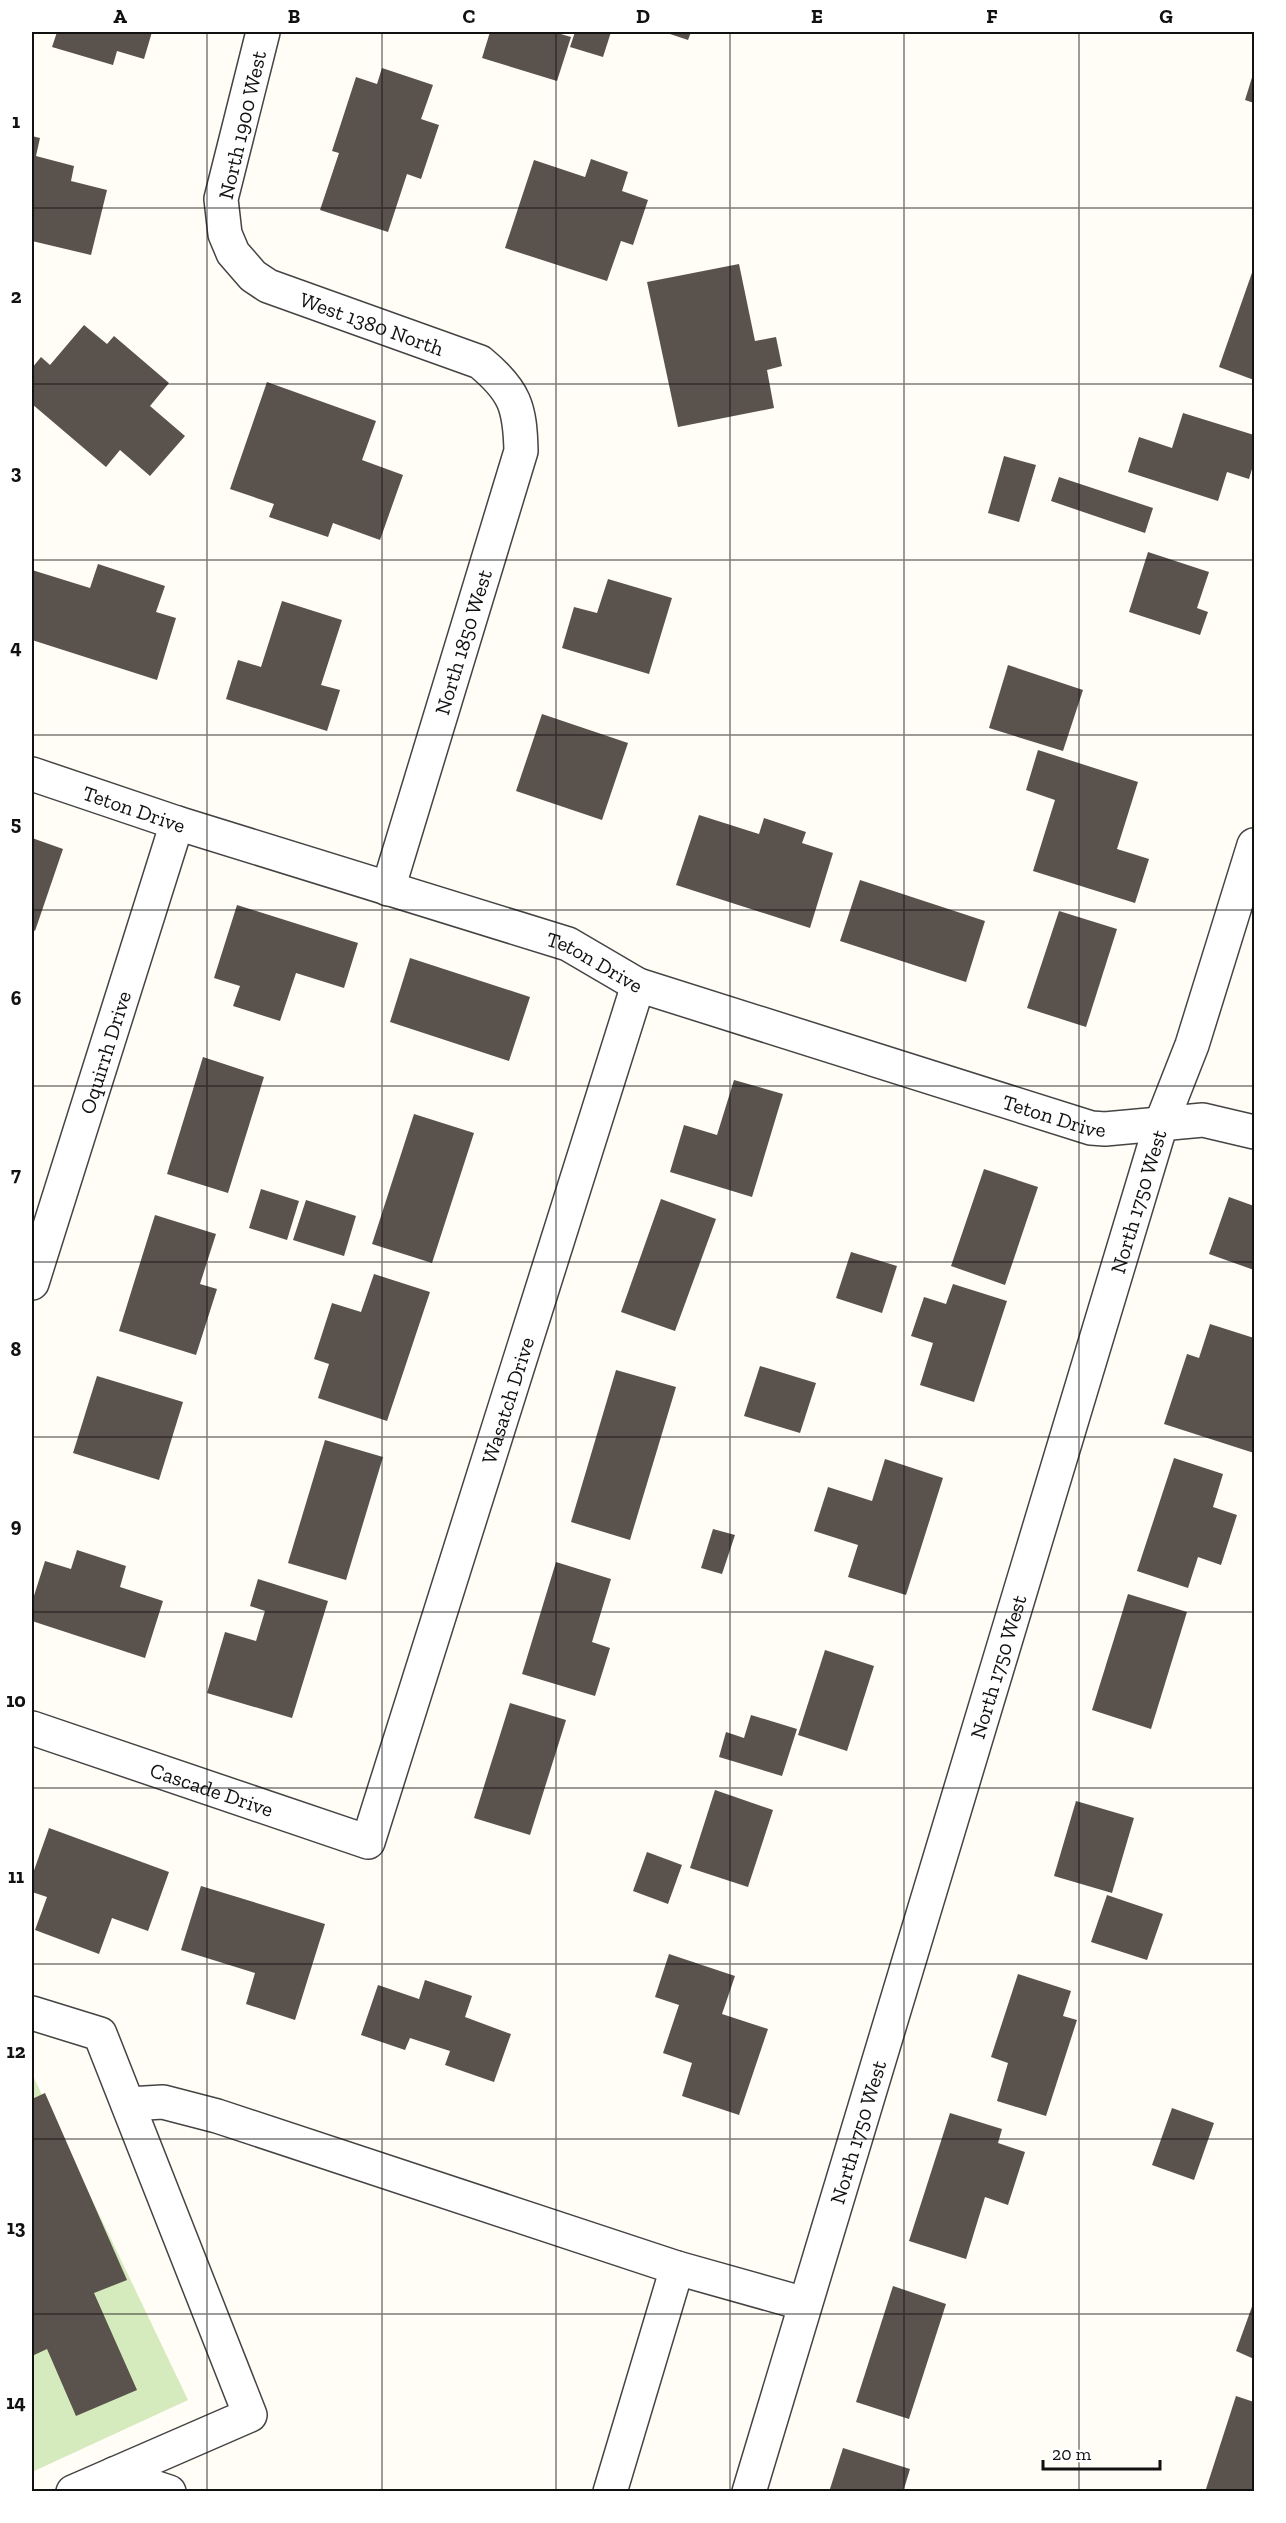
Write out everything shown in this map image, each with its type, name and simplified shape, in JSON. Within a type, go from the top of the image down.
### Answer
[{"type":"street","name":"North 1900 West","points":[[233,253],[225,234],[221,199],[263,32]]},
{"type":"street","name":"West 1380 North","points":[[233,253],[253,276],[268,286],[480,362],[498,376],[510,393]]},
{"type":"street","name":"North 1850 West","points":[[388,889],[521,451],[520,418],[510,393]]},
{"type":"street","name":"Teton Drive","points":[[32,774],[177,823],[568,944],[638,985],[1091,1128],[1105,1129],[1203,1120],[1254,1132]]},
{"type":"street","name":"Oquirrh Drive","points":[[32,1283],[177,823]]},
{"type":"street","name":"North 1750 West","points":[[749,2492],[1161,1124],[1192,1045],[1254,845]]},
{"type":"street","name":"Wasatch Drive","points":[[376,1816],[638,985]]},
{"type":"street","name":"Cascade Drive","points":[[32,1728],[368,1842],[376,1816]]},
{"type":"street","points":[[32,2013],[100,2034],[250,2415],[73,2492]]},
{"type":"street","points":[[128,2104],[163,2102],[217,2116],[677,2268],[805,2304]]},
{"type":"street","points":[[610,2492],[677,2268]]},
{"type":"street","points":[[114,2474],[169,2492]]},
{"type":"green space","points":[[32,2074],[188,2400],[32,2472]]},
{"type":"building","points":[[57,32],[152,32],[144,59],[117,51],[113,65],[52,47]]},
{"type":"building","points":[[490,32],[554,32],[571,37],[557,81],[482,58]]},
{"type":"building","points":[[575,32],[611,32],[603,57],[570,47]]},
{"type":"building","points":[[664,32],[691,32],[688,40]]},
{"type":"building","points":[[382,68],[433,85],[421,119],[439,125],[421,179],[407,174],[388,232],[320,210],[339,153],[332,151],[356,77],[377,84]]},
{"type":"building","points":[[1254,71],[1254,103],[1245,100]]},
{"type":"building","points":[[32,136],[40,138],[36,156],[74,166],[71,181],[107,190],[91,255],[32,241]]},
{"type":"building","points":[[591,159],[628,172],[622,191],[648,200],[633,245],[621,241],[607,281],[505,248],[534,160],[585,177]]},
{"type":"building","points":[[739,264],[755,341],[776,337],[782,366],[767,370],[774,408],[678,427],[647,282]]},
{"type":"building","points":[[1254,267],[1254,380],[1219,367]]},
{"type":"building","points":[[84,325],[107,344],[114,336],[169,383],[150,406],[185,436],[150,476],[120,450],[106,467],[32,404],[32,368],[41,357],[50,365]]},
{"type":"building","points":[[267,382],[376,421],[362,460],[403,475],[380,540],[333,523],[328,537],[269,517],[274,504],[230,489]]},
{"type":"building","points":[[1183,413],[1254,435],[1254,462],[1249,479],[1227,472],[1218,501],[1128,472],[1139,437],[1172,448]]},
{"type":"building","points":[[1004,456],[1036,465],[1019,522],[988,513]]},
{"type":"building","points":[[1059,477],[1153,508],[1145,533],[1051,501]]},
{"type":"building","points":[[1148,552],[1209,572],[1197,608],[1208,612],[1200,635],[1129,612]]},
{"type":"building","points":[[98,564],[165,586],[156,612],[176,618],[157,680],[32,640],[32,570],[90,588]]},
{"type":"building","points":[[608,579],[672,598],[649,674],[562,648],[574,607],[597,613]]},
{"type":"building","points":[[282,601],[342,620],[321,685],[340,690],[327,731],[226,699],[238,660],[261,667]]},
{"type":"building","points":[[1008,665],[1083,690],[1063,751],[989,728]]},
{"type":"building","points":[[542,714],[628,743],[602,820],[516,791]]},
{"type":"building","points":[[1038,750],[1138,782],[1117,849],[1149,859],[1135,903],[1033,871],[1055,800],[1026,790]]},
{"type":"building","points":[[699,815],[759,834],[764,818],[806,832],[802,843],[833,853],[810,928],[676,885]]},
{"type":"building","points":[[32,838],[63,849],[35,931],[32,929]]},
{"type":"building","points":[[860,880],[985,921],[966,982],[840,941]]},
{"type":"building","points":[[237,905],[358,943],[344,988],[296,973],[280,1021],[233,1006],[240,986],[214,978]]},
{"type":"building","points":[[1059,911],[1117,929],[1086,1027],[1027,1008]]},
{"type":"building","points":[[410,958],[530,997],[509,1061],[390,1022]]},
{"type":"building","points":[[203,1057],[264,1077],[228,1193],[167,1174]]},
{"type":"building","points":[[734,1080],[783,1094],[752,1197],[670,1172],[684,1125],[717,1135]]},
{"type":"building","points":[[414,1114],[474,1133],[432,1263],[372,1244]]},
{"type":"building","points":[[984,1169],[1038,1187],[1005,1285],[951,1266]]},
{"type":"building","points":[[261,1189],[299,1201],[287,1240],[249,1228]]},
{"type":"building","points":[[1229,1197],[1254,1206],[1254,1270],[1209,1254]]},
{"type":"building","points":[[661,1199],[716,1219],[675,1331],[621,1312]]},
{"type":"building","points":[[306,1200],[356,1216],[344,1256],[293,1240]]},
{"type":"building","points":[[155,1215],[216,1234],[200,1284],[217,1289],[196,1355],[119,1331]]},
{"type":"building","points":[[851,1252],[897,1266],[882,1313],[836,1298]]},
{"type":"building","points":[[374,1274],[430,1292],[387,1421],[318,1398],[329,1364],[314,1359],[332,1303],[361,1312]]},
{"type":"building","points":[[953,1284],[1007,1301],[974,1402],[920,1385],[933,1343],[911,1336],[924,1297],[946,1304]]},
{"type":"building","points":[[1210,1324],[1254,1338],[1254,1453],[1164,1424],[1187,1354],[1199,1358]]},
{"type":"building","points":[[760,1366],[816,1383],[800,1433],[744,1416]]},
{"type":"building","points":[[616,1370],[676,1387],[630,1540],[571,1522]]},
{"type":"building","points":[[97,1376],[183,1402],[159,1480],[73,1453]]},
{"type":"building","points":[[325,1440],[383,1457],[346,1580],[288,1563]]},
{"type":"building","points":[[1174,1458],[1223,1474],[1213,1507],[1237,1515],[1221,1565],[1198,1557],[1188,1588],[1137,1571]]},
{"type":"building","points":[[885,1459],[943,1478],[906,1595],[848,1577],[858,1545],[814,1531],[828,1487],[872,1501]]},
{"type":"building","points":[[713,1529],[735,1535],[722,1574],[701,1568]]},
{"type":"building","points":[[77,1550],[126,1566],[120,1587],[163,1601],[145,1658],[32,1621],[32,1602],[45,1561],[71,1569]]},
{"type":"building","points":[[556,1562],[611,1579],[592,1642],[610,1648],[595,1696],[522,1674]]},
{"type":"building","points":[[258,1579],[328,1601],[292,1718],[207,1693],[225,1632],[256,1641],[265,1611],[250,1606]]},
{"type":"building","points":[[1128,1594],[1187,1612],[1151,1729],[1092,1710]]},
{"type":"building","points":[[825,1650],[874,1666],[847,1751],[798,1735]]},
{"type":"building","points":[[510,1703],[566,1720],[530,1835],[474,1818]]},
{"type":"building","points":[[751,1715],[797,1729],[782,1776],[719,1757],[726,1732],[744,1738]]},
{"type":"building","points":[[715,1790],[773,1810],[748,1887],[690,1868]]},
{"type":"building","points":[[1076,1801],[1134,1818],[1112,1893],[1054,1876]]},
{"type":"building","points":[[49,1828],[169,1872],[148,1931],[112,1918],[99,1954],[35,1930],[47,1897],[32,1892],[32,1876]]},
{"type":"building","points":[[647,1852],[682,1865],[668,1904],[633,1891]]},
{"type":"building","points":[[201,1886],[325,1924],[295,2020],[246,2004],[255,1973],[181,1950]]},
{"type":"building","points":[[1107,1895],[1163,1914],[1147,1960],[1091,1942]]},
{"type":"building","points":[[669,1954],[735,1976],[722,2014],[768,2029],[739,2115],[682,2096],[692,2063],[663,2053],[679,2005],[655,1997]]},
{"type":"building","points":[[1018,1974],[1071,1991],[1063,2016],[1077,2020],[1046,2116],[997,2101],[1008,2063],[991,2057]]},
{"type":"building","points":[[425,1980],[472,1996],[465,2017],[511,2034],[494,2082],[445,2065],[450,2051],[410,2038],[405,2050],[361,2035],[378,1985],[419,1999]]},
{"type":"building","points":[[45,2093],[127,2280],[94,2293],[137,2390],[76,2416],[47,2349],[32,2356],[32,2099]]},
{"type":"building","points":[[1172,2108],[1214,2123],[1194,2180],[1152,2165]]},
{"type":"building","points":[[950,2113],[1002,2129],[998,2143],[1025,2152],[1008,2205],[985,2197],[966,2259],[909,2241]]},
{"type":"building","points":[[893,2286],[946,2304],[909,2419],[856,2402]]},
{"type":"building","points":[[1254,2301],[1254,2359],[1236,2351]]},
{"type":"building","points":[[1236,2396],[1254,2402],[1254,2492],[1205,2492]]},
{"type":"building","points":[[843,2448],[910,2469],[903,2492],[829,2492]]}]
